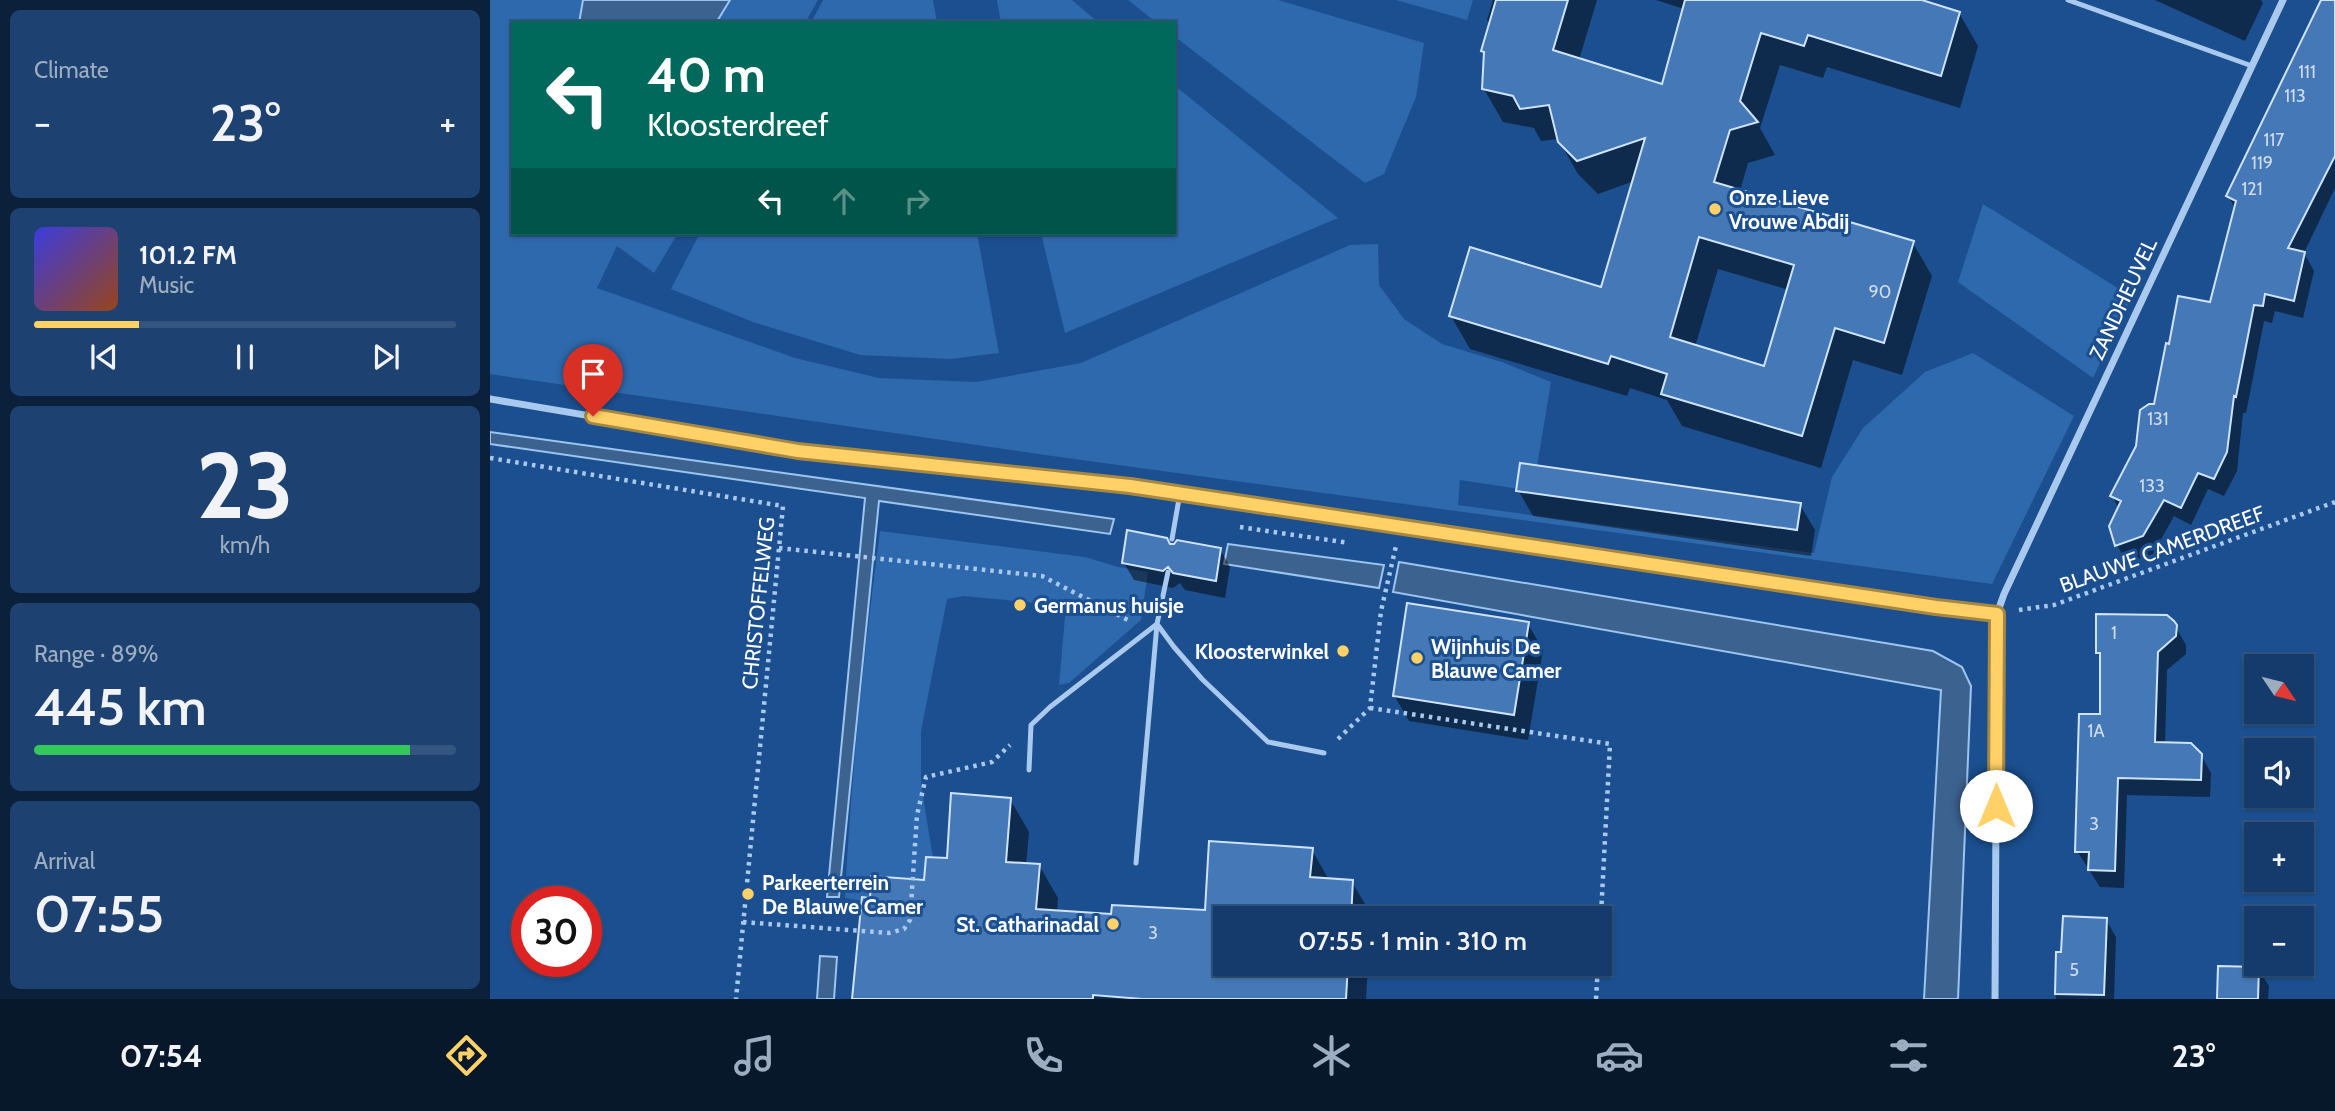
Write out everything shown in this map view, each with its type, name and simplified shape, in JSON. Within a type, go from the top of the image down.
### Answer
[{"type":"street","name":"ZANDHEUVEL","points":[[1997,614],[2283,0]]},
{"type":"street","points":[[490,399],[798,451],[1180,493],[1997,614],[1995,999]]},
{"type":"lane","points":[[2068,0],[2252,66]]},
{"type":"lane","points":[[1172,539],[1180,493]]},
{"type":"lane","points":[[1136,863],[1157,624],[1168,572]]},
{"type":"lane","points":[[1029,770],[1031,726],[1050,707],[1157,624]]},
{"type":"lane","points":[[1157,624],[1202,678],[1268,742],[1324,753]]},
{"type":"path","name":"CHRISTOFFELWEG","points":[[490,458],[783,506],[736,999]]},
{"type":"path","name":"BLAUWE CAMERDREEF","points":[[1997,614],[2054,605],[2335,502]]},
{"type":"path","points":[[1324,753],[1370,708],[1381,611],[1400,525]]},
{"type":"path","points":[[779,548],[1042,576],[1148,630]]},
{"type":"path","points":[[1370,708],[1611,744],[1602,906]]},
{"type":"path","points":[[743,922],[889,933],[904,929],[910,920],[917,815],[926,777],[992,762],[1031,726]]},
{"type":"path","points":[[1596,999],[1597,976]]},
{"type":"shaded area","points":[[490,0],[583,0],[579,21],[511,21],[511,235],[677,235],[654,273],[617,246],[597,288],[795,358],[879,378],[976,382],[1081,363],[1350,245],[1378,244],[1379,285],[1404,319],[1442,344],[1502,362],[1551,382],[1533,491],[1460,480],[1458,505],[1814,553],[1832,477],[1863,428],[1925,372],[1973,353],[2074,416],[1992,584],[1045,455],[490,374]]},
{"type":"shaded area","points":[[583,0],[730,0],[717,21],[579,21]]},
{"type":"shaded area","points":[[730,0],[818,0],[806,21],[717,21]]},
{"type":"shaded area","points":[[823,0],[933,0],[937,21],[812,21]]},
{"type":"shaded area","points":[[997,0],[1072,0],[1097,21],[1001,21]]},
{"type":"shaded area","points":[[1128,0],[1278,0],[1424,43],[1416,97],[1384,174],[1365,183],[1176,38],[1176,21],[1154,21]]},
{"type":"shaded area","points":[[1396,0],[1473,0],[1467,20]]},
{"type":"shaded area","points":[[1176,87],[1338,218],[1065,333],[1041,235],[1176,235]]},
{"type":"shaded area","points":[[1983,204],[2132,297],[2093,378],[1958,282]]},
{"type":"shaded area","points":[[699,235],[977,235],[999,353],[950,359],[860,355],[753,322],[671,289]]},
{"type":"shaded area","points":[[490,432],[1114,519],[1110,534],[879,501],[839,897],[827,897],[865,498],[490,444]]},
{"type":"shaded area","points":[[880,531],[1085,557],[1148,572],[1141,620],[1069,683],[1059,685],[1066,606],[964,596],[947,599],[921,731],[921,784],[933,858],[922,880],[895,906],[845,898],[859,714]]},
{"type":"shaded area","points":[[1228,544],[1384,565],[1379,588],[1224,564]]},
{"type":"shaded area","points":[[1399,562],[1933,651],[1962,667],[1971,686],[1958,999],[1924,999],[1941,690],[1393,592]]},
{"type":"shaded area","points":[[820,956],[837,957],[834,999],[817,999]]},
{"type":"building","name":"Onze Lieve Vrouwe Abdij","points":[[1496,0],[1568,0],[1553,50],[1662,84],[1685,0],[1922,0],[1960,12],[1941,76],[1808,35],[1804,46],[1761,33],[1740,101],[1758,122],[1730,130],[1714,182],[1914,241],[1884,343],[1835,328],[1802,436],[1661,394],[1667,374],[1611,356],[1608,364],[1449,316],[1470,247],[1601,287],[1645,138],[1577,161],[1558,142],[1549,105],[1520,109],[1513,96],[1482,89],[1484,52],[1481,51]],"holes":[[[1699,237],[1794,265],[1764,366],[1670,337]]]},
{"type":"building","points":[[2321,0],[2335,0],[2335,156],[2288,248],[2305,252],[2294,301],[2265,294],[2263,306],[2254,305],[2236,397],[2234,396],[2227,452],[2214,479],[2198,473],[2181,508],[2164,500],[2143,536],[2115,546],[2109,526],[2121,501],[2110,496],[2136,446],[2140,410],[2154,404],[2178,296],[2210,302],[2236,201],[2226,196]]},
{"type":"building","points":[[1520,463],[1801,503],[1797,530],[1516,491]]},
{"type":"building","points":[[1127,530],[1167,538],[1170,544],[1177,540],[1221,548],[1216,581],[1173,573],[1168,567],[1163,571],[1122,563]]},
{"type":"building","points":[[1407,603],[1529,622],[1514,715],[1393,696]]},
{"type":"building","points":[[2096,614],[2167,615],[2174,621],[2177,625],[2176,636],[2158,652],[2155,742],[2191,743],[2202,754],[2201,780],[2118,778],[2115,871],[2088,870],[2089,852],[2075,852],[2079,714],[2100,714],[2100,653],[2096,653]]},
{"type":"building","points":[[951,793],[1011,798],[1006,862],[1040,864],[1036,909],[1111,914],[1112,905],[1205,910],[1209,841],[1313,848],[1310,877],[1353,880],[1352,906],[1213,906],[1213,976],[1347,976],[1346,999],[1142,999],[1093,995],[1093,999],[852,999],[862,897],[870,898],[871,876],[924,880],[926,857],[947,858]]},
{"type":"building","points":[[2063,916],[2107,918],[2104,995],[2055,994],[2056,952],[2061,952]]},
{"type":"building","points":[[2218,966],[2244,967],[2244,976],[2259,976],[2258,999],[2217,999]]},
{"type":"place","name":"Onze Lieve Vrouwe Abdij","points":[[1715,209]]},
{"type":"place","name":"Germanus huisje","points":[[1020,605]]},
{"type":"place","name":"Kloosterwinkel","points":[[1343,651]]},
{"type":"place","name":"Wijnhuis De Blauwe Camer","points":[[1417,658]]},
{"type":"place","name":"Parkeerterrein De Blauwe Camer","points":[[748,894]]},
{"type":"place","name":"St. Catharinadal","points":[[1113,924]]},
{"type":"route","points":[[593,416],[798,451],[1130,486],[1997,614],[1996,806]]}]
